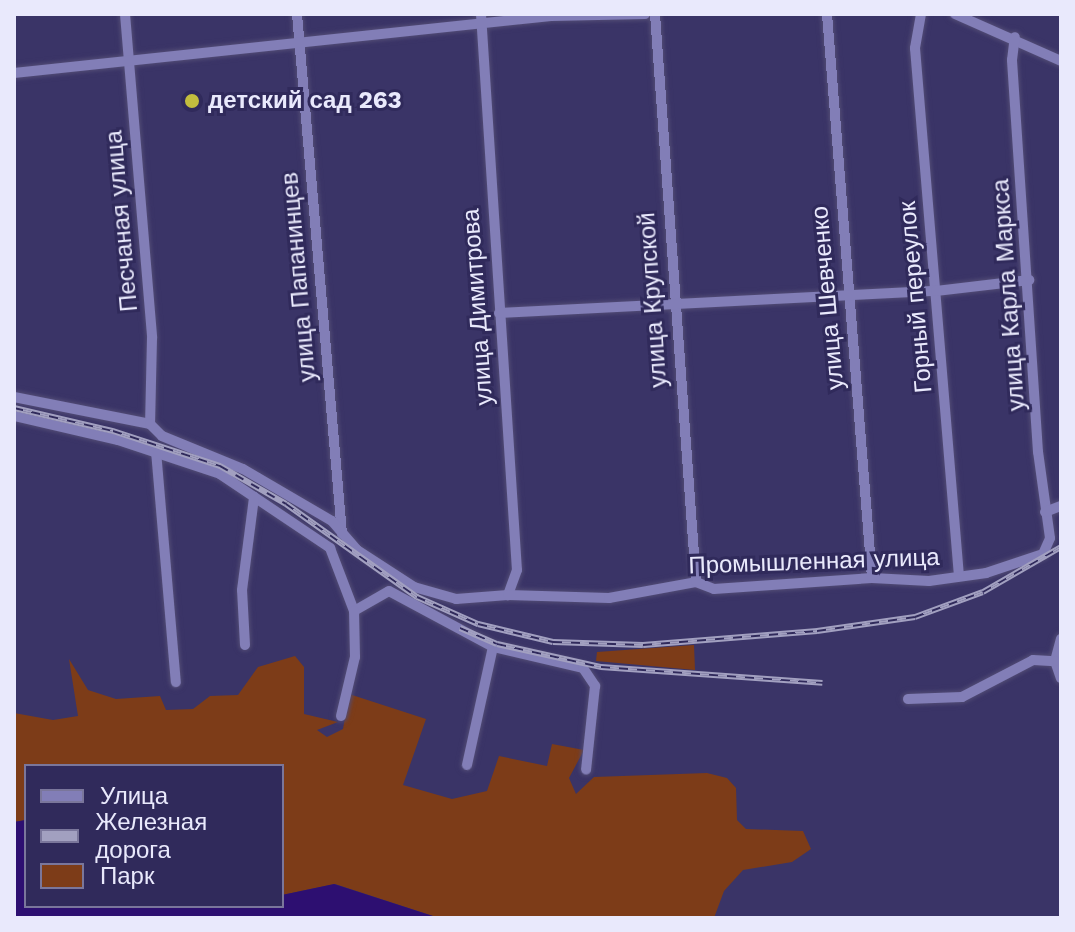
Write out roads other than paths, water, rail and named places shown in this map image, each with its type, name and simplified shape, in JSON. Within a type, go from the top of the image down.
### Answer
[{"type":"street","name":"Песчаная улица","points":[[125,14],[152,338],[150,424]]},
{"type":"street","name":"улица Папанинцев","points":[[297,14],[342,536]]},
{"type":"street","points":[[14,73],[129,64],[481,19],[645,14]]},
{"type":"street","name":"улица Крупской","points":[[655,14],[673,304],[696,582]]},
{"type":"street","name":"улица Шевченко","points":[[827,14],[872,578]]},
{"type":"street","name":"Горный переулок","points":[[921,14],[915,48],[959,576]]},
{"type":"street","points":[[955,14],[1015,37],[1061,61]]},
{"type":"street","name":"улица Димитрова","points":[[481,19],[517,570],[508,595]]},
{"type":"street","name":"улица Карла Маркса","points":[[1015,37],[1012,60],[1049,550]]},
{"type":"street","points":[[499,313],[936,291],[1029,280]]},
{"type":"street","points":[[14,397],[150,424]]},
{"type":"street","points":[[14,416],[156,451],[220,474],[330,548],[354,611],[355,657],[341,716]]},
{"type":"street","name":"Промышленная улица","points":[[150,424],[162,436],[271,485],[312,514],[332,521],[342,536],[426,593],[469,600],[508,595],[609,598],[696,582],[714,589],[775,588],[872,578],[929,581],[1009,567],[1049,550]]},
{"type":"street","points":[[156,451],[176,682]]},
{"type":"street","points":[[245,645],[242,590],[254,497]]},
{"type":"street","points":[[1045,512],[1061,506]]},
{"type":"street","points":[[354,611],[389,591],[493,647],[583,668],[595,686],[586,770]]},
{"type":"street","points":[[1061,639],[1055,661],[1061,678]]},
{"type":"street","points":[[467,765],[493,647]]},
{"type":"street","points":[[908,699],[962,697],[1033,660],[1055,661]]},
{"type":"railway","points":[[14,408],[113,431],[220,466],[286,504],[417,597],[478,624],[553,642],[643,645],[817,631],[915,617],[983,592],[1061,547]]},
{"type":"railway","points":[[460,628],[497,644],[601,667],[822,683]]},
{"type":"place","name":"детский сад 263","points":[[192,101]]}]
